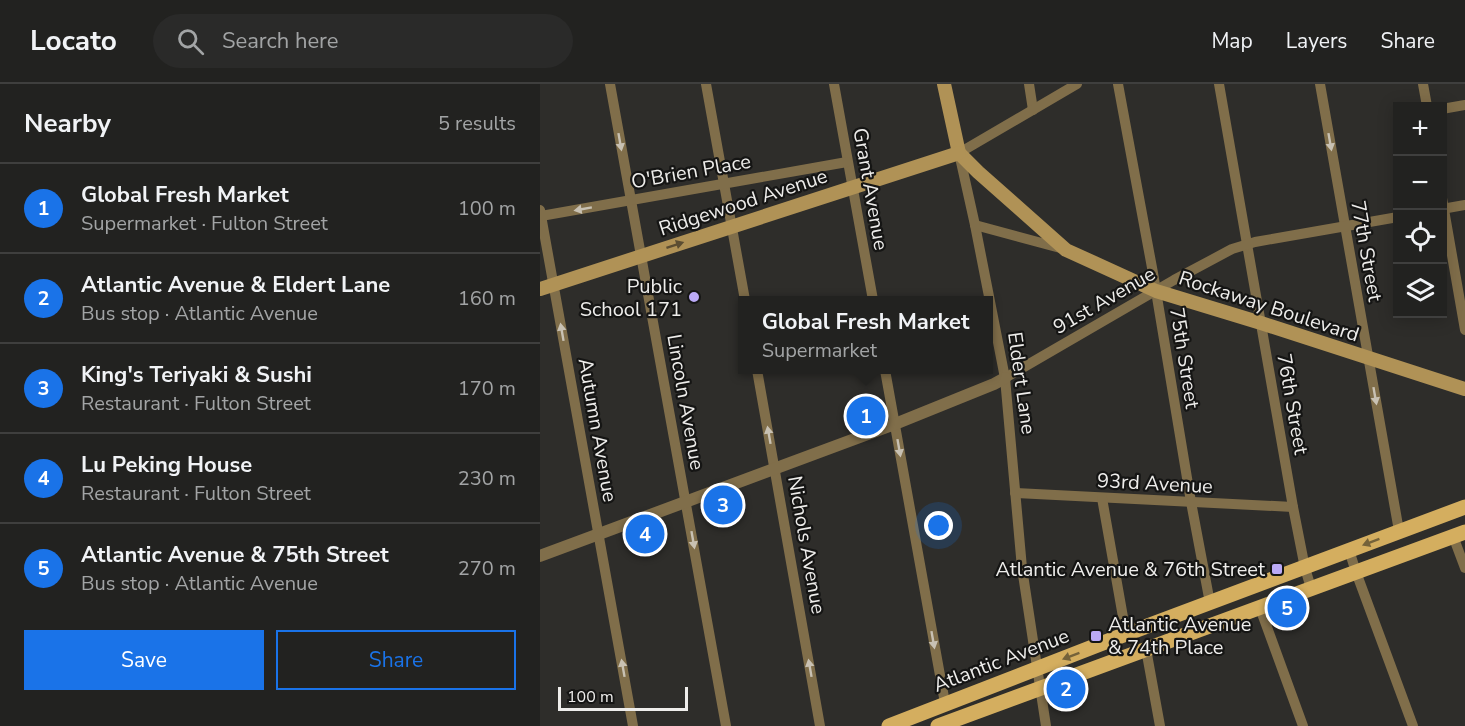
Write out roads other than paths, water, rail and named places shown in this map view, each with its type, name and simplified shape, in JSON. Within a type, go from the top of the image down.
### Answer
[{"type":"main road","name":"Eldert Lane","points":[[944,84],[959,153]]},
{"type":"main road","name":"Ridgewood Avenue","points":[[547,287],[959,153]]},
{"type":"main road","name":"Rockaway Boulevard","points":[[959,153],[1066,249],[1156,291],[1465,389]]},
{"type":"main road","name":"Atlantic Avenue","points":[[889,726],[1465,507]]},
{"type":"main road","name":"Atlantic Avenue","points":[[941,725],[1459,534]]},
{"type":"street","name":"Lincoln Avenue","points":[[610,84],[726,726]]},
{"type":"street","points":[[706,84],[744,296]]},
{"type":"street","name":"Grant Avenue","points":[[834,84],[872,296]]},
{"type":"street","points":[[1029,84],[1034,110]]},
{"type":"street","points":[[959,153],[1077,84]]},
{"type":"street","name":"75th Street","points":[[1118,84],[1209,603]]},
{"type":"street","name":"76th Street","points":[[1219,84],[1293,507],[1311,588]]},
{"type":"street","name":"77th Street","points":[[1320,84],[1399,531]]},
{"type":"street","points":[[1423,84],[1425,102]]},
{"type":"street","points":[[1447,108],[1465,105]]},
{"type":"street","name":"Eldert Lane","points":[[959,153],[989,296]]},
{"type":"street","name":"O'Brien Place","points":[[541,213],[631,200],[847,162]]},
{"type":"street","points":[[1447,205],[1465,205]]},
{"type":"street","points":[[1444,210],[1465,330]]},
{"type":"street","name":"Autumn Avenue","points":[[541,213],[547,287],[598,534],[633,726]]},
{"type":"street","name":"91st Avenue","points":[[1005,378],[1232,249],[1247,244],[1393,218]]},
{"type":"street","name":"Rockaway Boulevard","points":[[975,225],[1066,249]]},
{"type":"street","name":"Eldert Lane","points":[[993,317],[1005,378],[1022,568],[1046,726]]},
{"type":"street","name":"Nichols Avenue","points":[[758,374],[820,726]]},
{"type":"street","points":[[886,374],[945,703]]},
{"type":"street","points":[[540,556],[895,424],[1005,378]]},
{"type":"street","name":"93rd Avenue","points":[[1015,493],[1293,507]]},
{"type":"street","points":[[1102,498],[1126,634]]},
{"type":"street","points":[[1459,534],[1465,568]]},
{"type":"street","points":[[1349,550],[1413,726]]},
{"type":"street","points":[[1260,608],[1303,726]]},
{"type":"street","points":[[1146,649],[1160,726]]},
{"type":"place","name":"Public School 171","points":[[694,297]]},
{"type":"place","name":"Global Fresh Market","points":[[866,416]]},
{"type":"place","name":"King's Teriyaki & Sushi","points":[[723,505]]},
{"type":"place","name":"Lu Peking House","points":[[645,534]]},
{"type":"place","name":"Atlantic Avenue & 76th Street","points":[[1277,569]]},
{"type":"place","name":"Atlantic Avenue & 75th Street","points":[[1287,608]]},
{"type":"place","name":"Atlantic Avenue & 74th Place","points":[[1096,636]]},
{"type":"place","name":"Atlantic Avenue & Eldert Lane","points":[[1066,689]]}]
